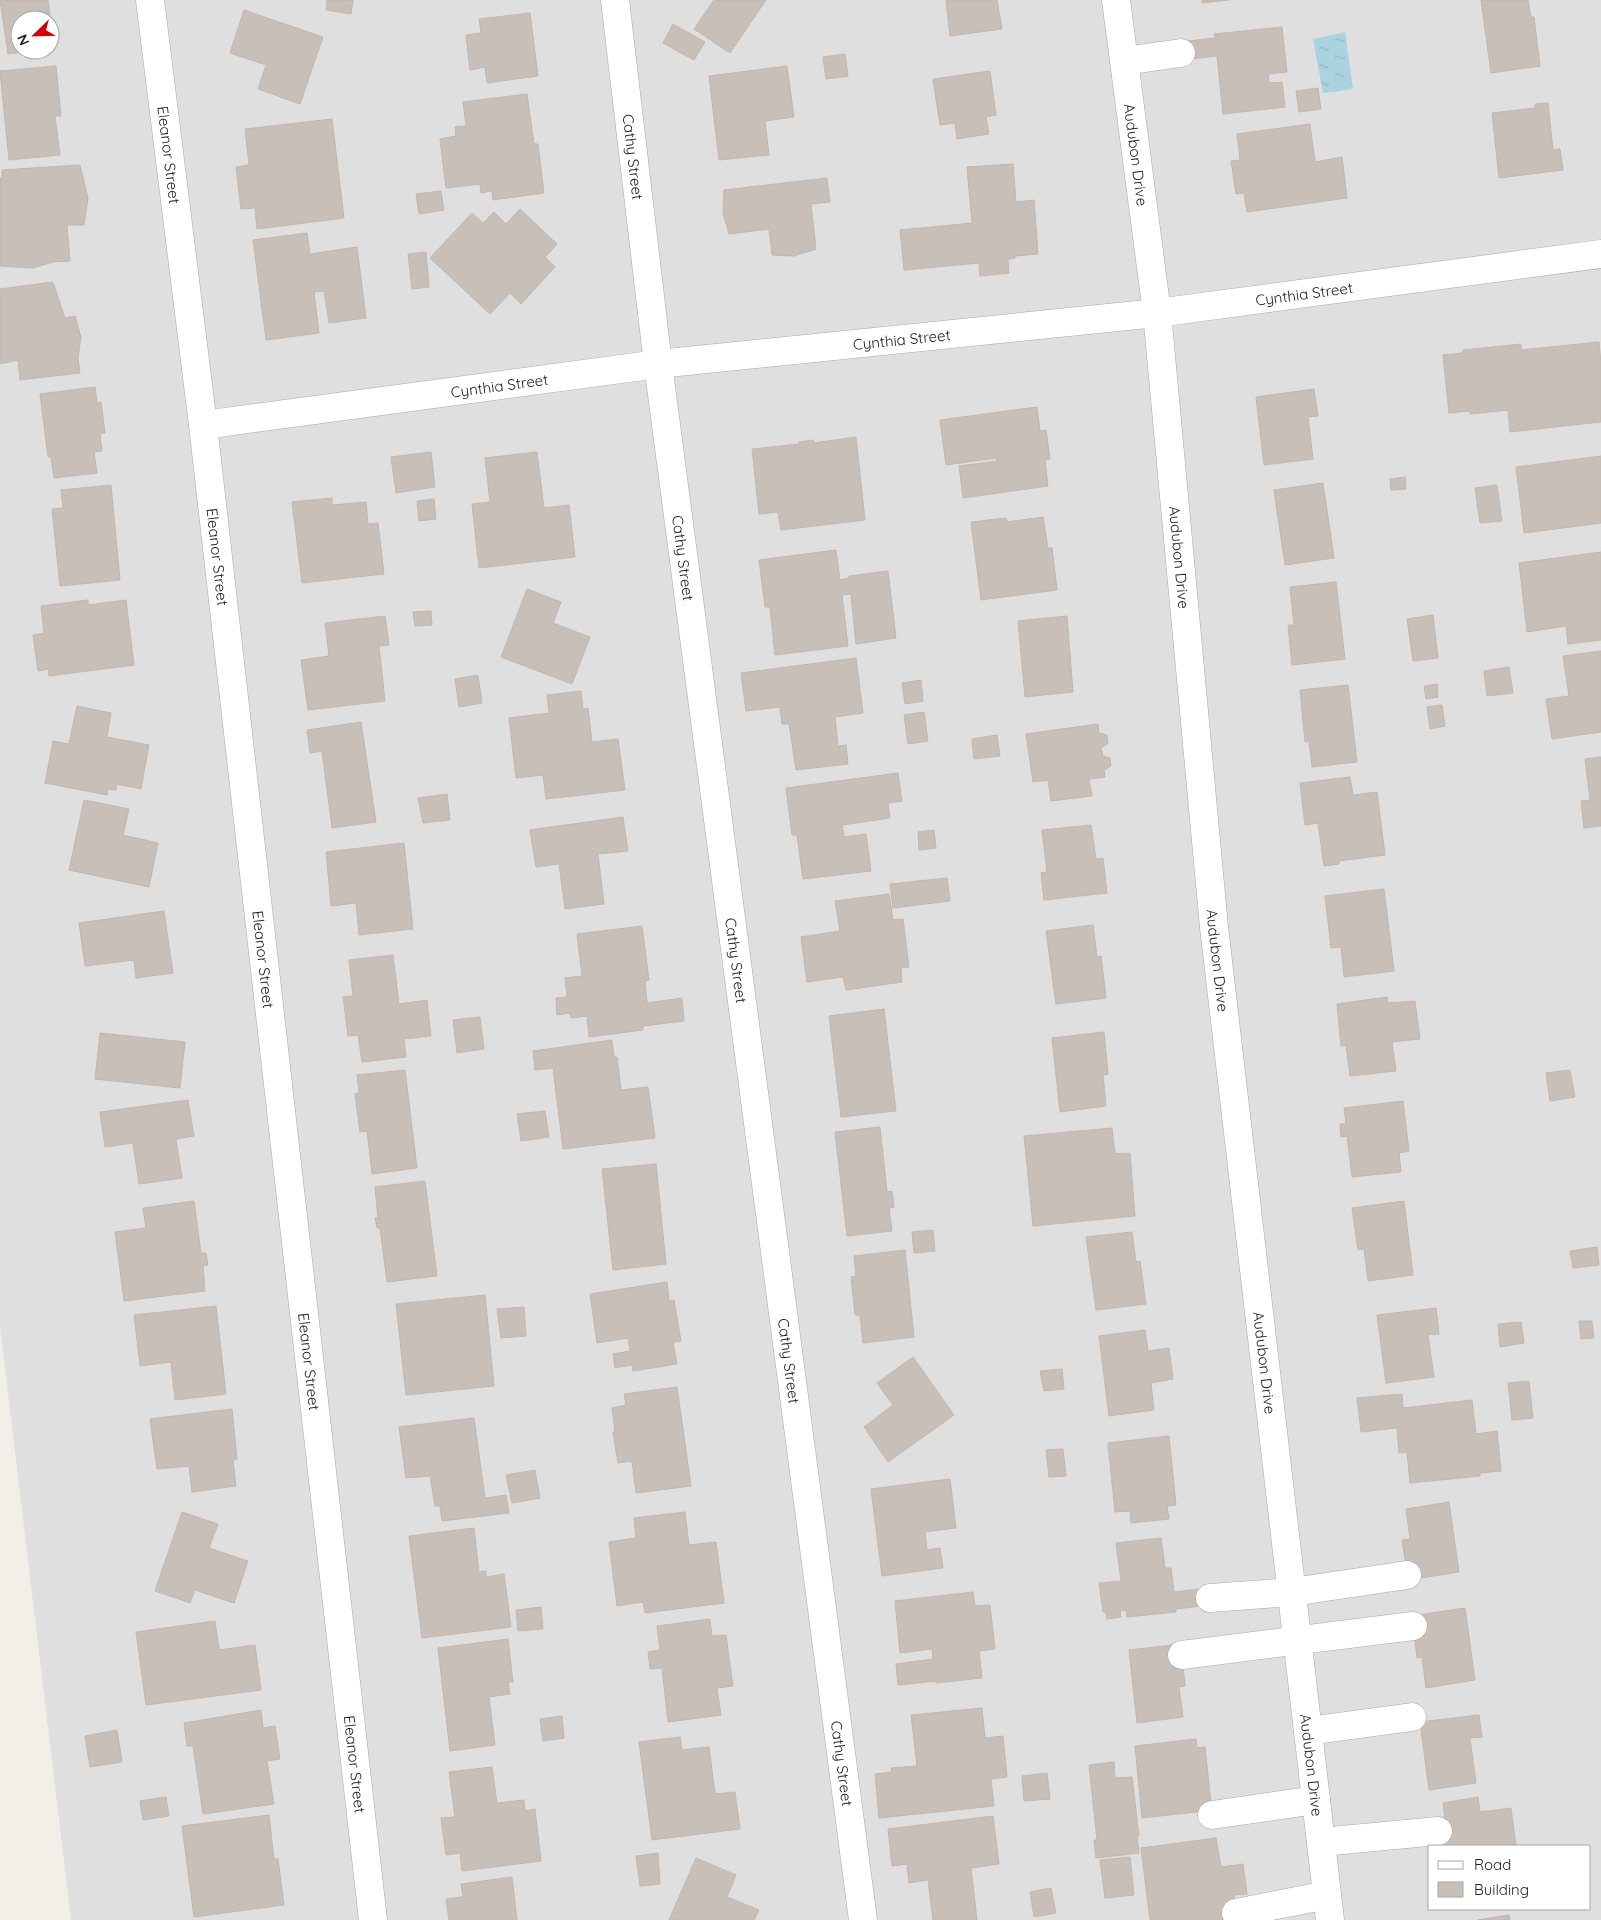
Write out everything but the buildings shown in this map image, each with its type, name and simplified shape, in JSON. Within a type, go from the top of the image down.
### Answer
[{"type":"street","name":"Eleanor Street","points":[[150,0],[203,425],[373,1920]]},
{"type":"street","name":"Cathy Street","points":[[614,0],[658,364],[863,1920]]},
{"type":"street","name":"Audubon Drive","points":[[1116,0],[1157,313],[1214,927],[1329,1908]]},
{"type":"street","points":[[1124,61],[1181,53]]},
{"type":"street","name":"Cynthia Street","points":[[203,425],[658,364],[1157,313],[1601,254]]},
{"type":"street","points":[[1210,1598],[1292,1592],[1408,1575]]},
{"type":"street","points":[[1182,1655],[1413,1626]]},
{"type":"street","points":[[1308,1731],[1412,1717]]},
{"type":"street","points":[[1212,1815],[1316,1800]]},
{"type":"street","points":[[1321,1842],[1438,1831]]},
{"type":"street","points":[[1236,1913],[1329,1908]]},
{"type":"shaded area","points":[[0,0],[1601,0],[1601,1920],[71,1920],[0,1326]]},
{"type":"water","points":[[1345,32],[1353,89],[1323,93],[1313,39]]}]
